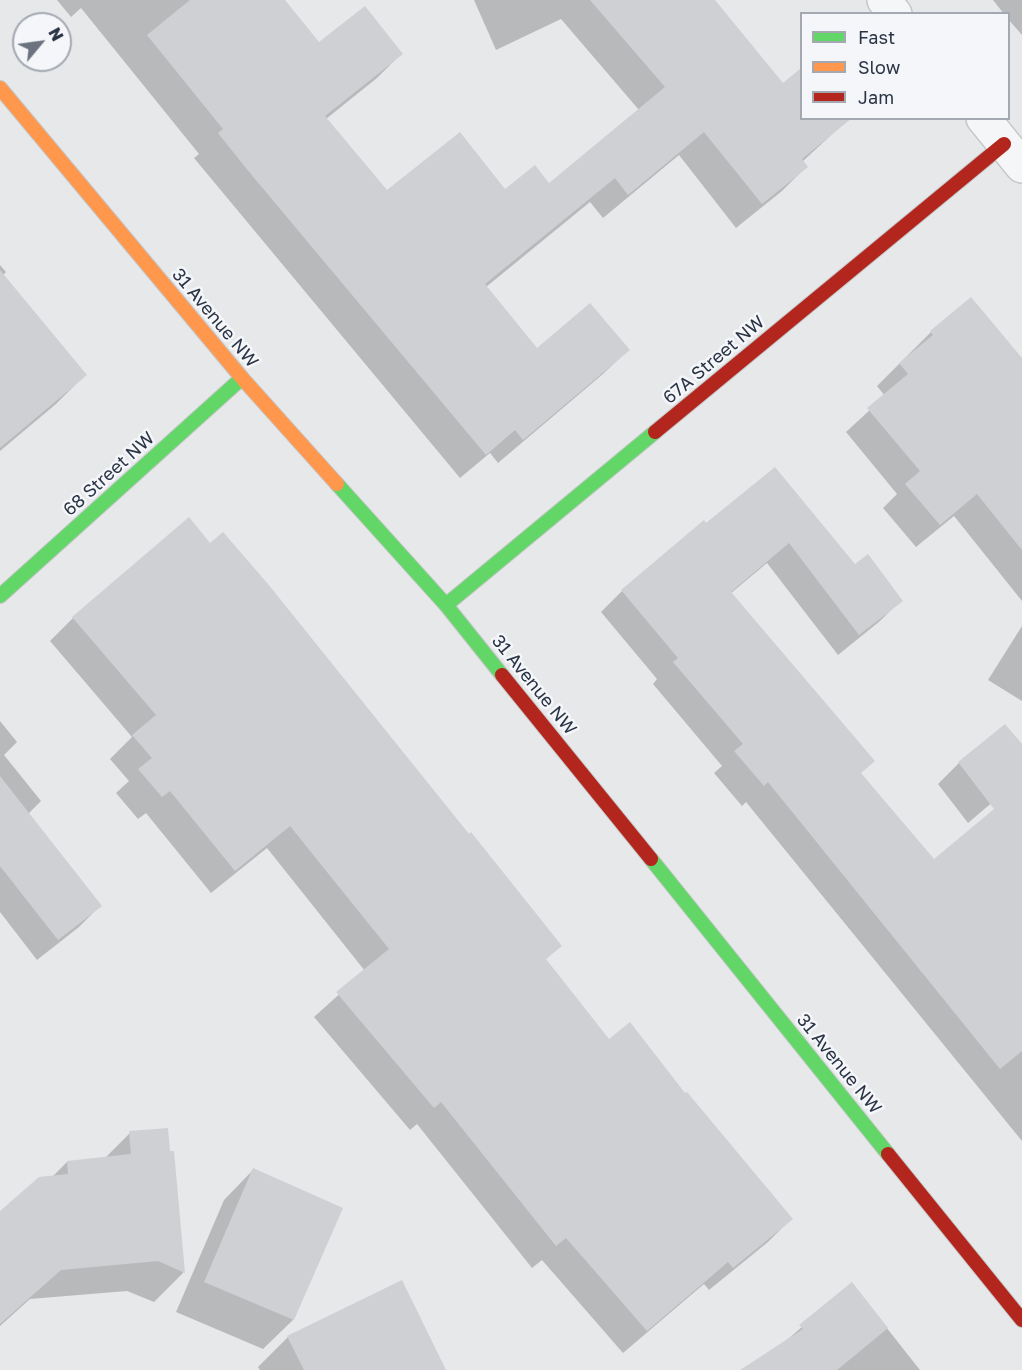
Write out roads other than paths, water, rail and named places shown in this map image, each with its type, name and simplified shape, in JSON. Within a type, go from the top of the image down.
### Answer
[{"type":"street","points":[[884,0],[893,12]]},
{"type":"street","name":"31 Avenue NW","points":[[0,88],[242,378],[446,604],[1022,1320]]},
{"type":"street","points":[[985,120],[1013,155]]},
{"type":"street","name":"67A Street NW","points":[[446,604],[1013,155]]},
{"type":"street","name":"68 Street NW","points":[[0,596],[242,378]]}]
